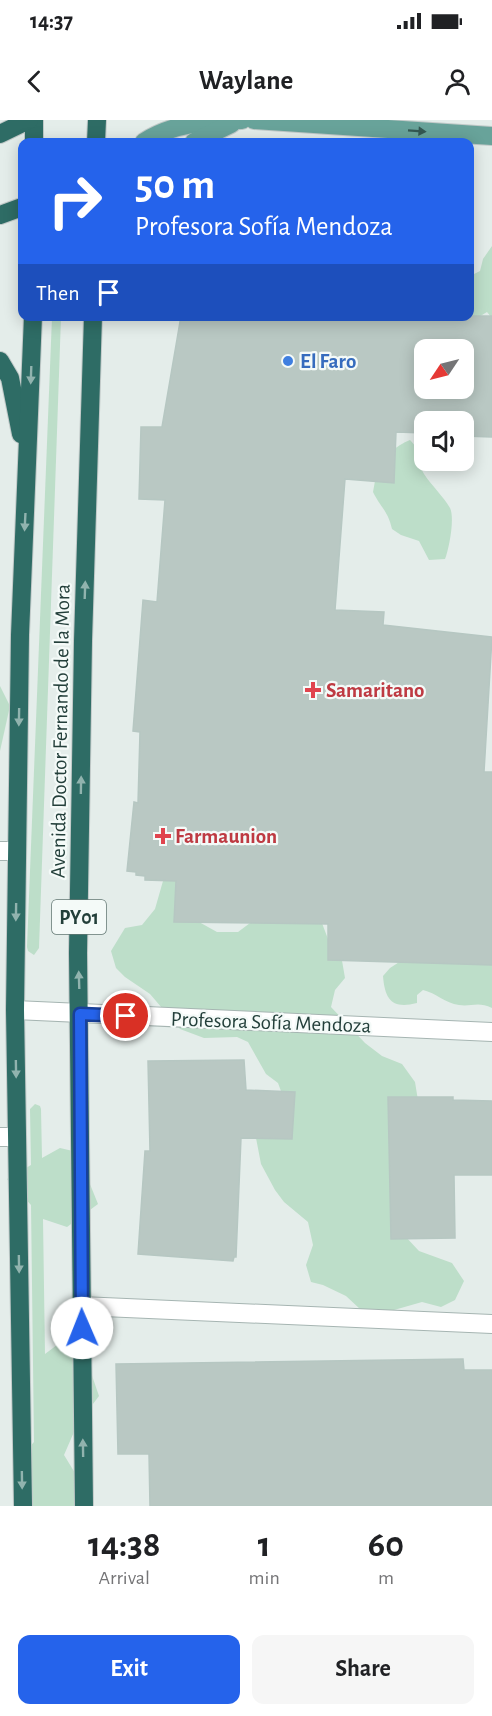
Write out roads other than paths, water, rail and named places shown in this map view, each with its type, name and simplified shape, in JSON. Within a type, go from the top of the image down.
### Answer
[{"type":"highway","points":[[0,134],[32,120],[34,138]]},
{"type":"highway","points":[[96,138],[97,120]]},
{"type":"highway","points":[[0,215],[18,208]]},
{"type":"highway","name":"Avenida Doctor Fernando de la Mora","points":[[23,1506],[8,1137],[15,1010],[8,851],[20,635],[33,321]]},
{"type":"highway","name":"Avenida Doctor Fernando de la Mora","points":[[84,1506],[78,953],[83,653],[95,321]]},
{"type":"highway","points":[[0,362],[10,378],[28,464]]},
{"type":"main road","points":[[202,138],[238,120]]},
{"type":"main road","points":[[150,138],[195,122],[242,120]]},
{"type":"main road","points":[[254,120],[492,136]]},
{"type":"street","name":"Profesora Sofía Mendoza","points":[[15,1010],[492,1032]]},
{"type":"street","points":[[81,1306],[492,1324]]},
{"type":"place","name":"El Faro","points":[[288,361]]},
{"type":"place","name":"Samaritano","points":[[313,690]]},
{"type":"place","name":"Farmaunion","points":[[163,836]]}]
